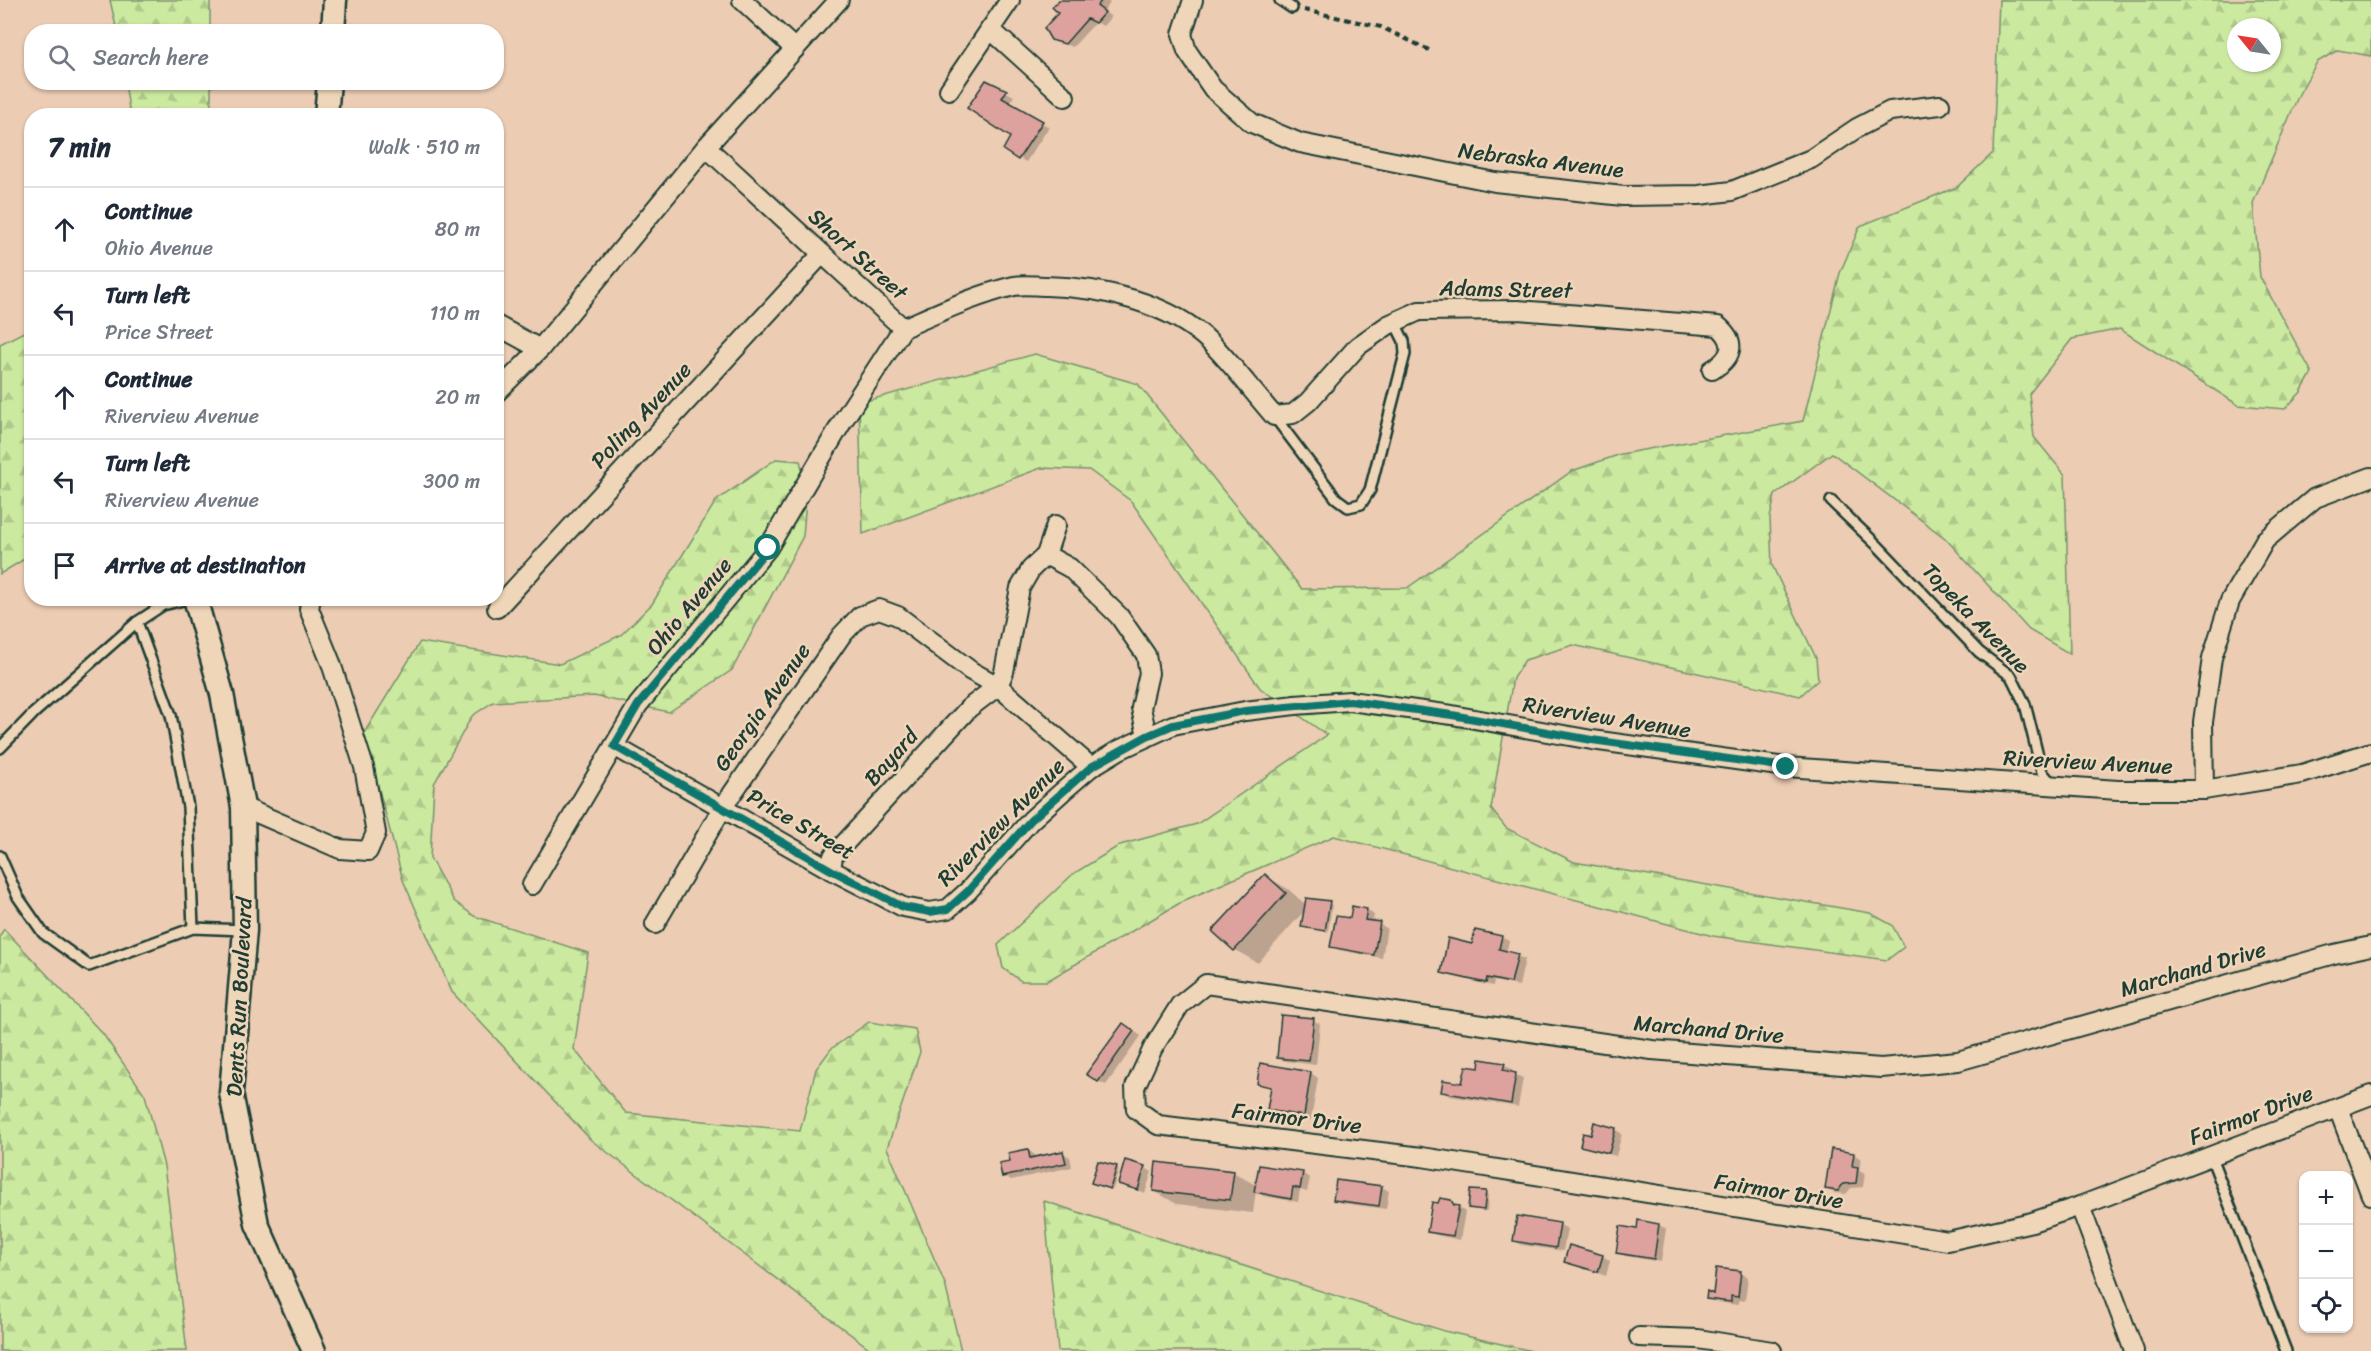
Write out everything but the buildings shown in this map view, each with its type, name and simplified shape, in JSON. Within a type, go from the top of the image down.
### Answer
[{"type":"street","points":[[334,24],[335,0]]},
{"type":"street","points":[[742,0],[795,49]]},
{"type":"street","points":[[504,385],[540,349],[706,147],[839,0]]},
{"type":"street","points":[[949,90],[1010,0]]},
{"type":"street","name":"Nebraska Avenue","points":[[1193,0],[1182,34],[1187,51],[1213,89],[1252,123],[1300,143],[1506,183],[1623,196],[1699,195],[1732,191],[1811,159],[1857,128],[1890,111],[1940,105]]},
{"type":"street","points":[[990,29],[1065,97]]},
{"type":"street","points":[[326,108],[328,90]]},
{"type":"street","name":"Short Street","points":[[706,147],[903,328],[963,302],[1017,285],[1066,286],[1113,294],[1146,304],[1181,321],[1210,342],[1274,416]]},
{"type":"street","name":"Poling Avenue","points":[[504,600],[822,254]]},
{"type":"street","name":"Adams Street","points":[[1274,416],[1293,414],[1308,402],[1358,346],[1373,334],[1419,311],[1518,310],[1718,327],[1727,334],[1731,345],[1728,357],[1712,370]]},
{"type":"street","name":"Ohio Avenue","points":[[532,885],[638,705],[768,548],[844,419],[903,328]]},
{"type":"street","points":[[504,329],[540,349]]},
{"type":"street","points":[[2204,790],[2204,722],[2210,669],[2230,601],[2265,540],[2314,498],[2371,477]]},
{"type":"street","points":[[1056,525],[1046,555],[1031,569],[1020,588],[1004,672],[998,686],[1091,767]]},
{"type":"street","points":[[1046,555],[1070,568],[1119,616],[1146,654],[1149,673],[1141,708],[1147,736]]},
{"type":"street","name":"Dents Run Boulevard","points":[[195,606],[222,694],[243,807],[246,930],[231,1093],[257,1224],[314,1351]]},
{"type":"street","points":[[243,807],[340,849],[368,851],[376,833],[364,767],[331,663],[310,606]]},
{"type":"street","name":"Georgia Avenue","points":[[655,924],[723,807],[840,636],[860,616],[879,609],[898,616],[971,671],[998,686]]},
{"type":"street","name":"Bayard","points":[[831,870],[833,856],[969,708],[998,686]]},
{"type":"street","name":"Riverview Avenue","points":[[903,907],[930,912],[948,909],[968,891],[1031,820],[1091,767],[1147,736],[1173,725],[1245,711],[1350,701],[1452,715],[1592,740],[1786,767],[2118,790],[2204,790],[2302,774],[2371,752]]},
{"type":"street","name":"Price Street","points":[[614,746],[831,870],[903,907]]},
{"type":"street","name":"Marchand Drive","points":[[1158,1125],[1136,1109],[1135,1087],[1153,1048],[1180,1005],[1206,984],[1652,1050],[1881,1068],[1958,1061],[2334,954],[2371,946]]},
{"type":"street","name":"Fairmor Drive","points":[[1158,1125],[1422,1157],[1948,1241],[2032,1222],[2080,1206],[2371,1095]]},
{"type":"street","points":[[2338,1108],[2371,1195]]},
{"type":"street","points":[[2080,1206],[2134,1351]]},
{"type":"street","points":[[1639,1338],[1698,1339],[1772,1351]]},
{"type":"lane","points":[[1280,0],[1292,8]]},
{"type":"lane","points":[[1274,416],[1336,498],[1348,507],[1361,504],[1370,490],[1405,354],[1404,341],[1395,323]]},
{"type":"lane","name":"Topeka Avenue","points":[[1831,501],[1979,652],[2011,676],[2025,704],[2042,772],[2053,785]]},
{"type":"lane","points":[[0,748],[34,713],[137,622],[161,606]]},
{"type":"lane","points":[[137,622],[171,715],[188,807],[192,928]]},
{"type":"lane","points":[[0,856],[18,897],[43,933],[89,966],[192,928],[246,930]]},
{"type":"lane","points":[[2211,1157],[2286,1351]]},
{"type":"path","points":[[1292,8],[1381,27],[1431,51]]},
{"type":"green space","points":[[110,0],[210,0],[210,24],[115,24]]},
{"type":"green space","points":[[1999,0],[2371,0],[2371,56],[2338,50],[2317,62],[2299,94],[2253,203],[2260,277],[2312,373],[2301,392],[2285,409],[2238,405],[2120,329],[2072,339],[2029,394],[2034,437],[2065,475],[2070,654],[2029,630],[1945,538],[1832,453],[1775,495],[1770,518],[1772,565],[1816,658],[1818,680],[1800,696],[1573,645],[1525,660],[1513,678],[1491,809],[1506,828],[1574,862],[1870,913],[1892,925],[1904,947],[1887,960],[1713,936],[1334,836],[1185,900],[1047,981],[1021,981],[1003,968],[998,945],[1073,874],[1120,845],[1197,824],[1327,735],[1260,688],[1131,501],[1089,470],[1041,468],[863,534],[859,403],[1035,354],[1138,384],[1302,589],[1407,588],[1572,471],[1621,454],[1803,421],[1840,273],[1860,226],[1957,187],[1993,153]]},
{"type":"green space","points":[[126,90],[211,90],[211,108],[129,108]]},
{"type":"green space","points":[[24,332],[24,559],[0,574],[0,344]]},
{"type":"green space","points":[[776,459],[800,461],[807,487],[803,536],[732,670],[669,712],[594,696],[493,702],[472,716],[434,784],[430,858],[454,901],[474,916],[588,953],[574,1049],[626,1113],[800,1131],[816,1069],[831,1049],[869,1022],[915,1029],[920,1052],[887,1148],[945,1284],[961,1351],[873,1351],[591,1140],[452,992],[403,880],[364,733],[420,642],[560,664],[621,635],[652,604],[716,501]]},
{"type":"green space","points":[[4,929],[103,1034],[145,1095],[164,1166],[187,1351],[0,1351],[0,936]]},
{"type":"green space","points":[[1044,1201],[1444,1331],[1532,1351],[1058,1351]]},
{"type":"route","points":[[768,548],[638,705],[614,746],[831,870],[903,907],[930,912],[948,909],[968,891],[1031,820],[1091,767],[1119,750],[1173,725],[1245,711],[1350,701],[1452,715],[1592,740],[1786,767]]}]
